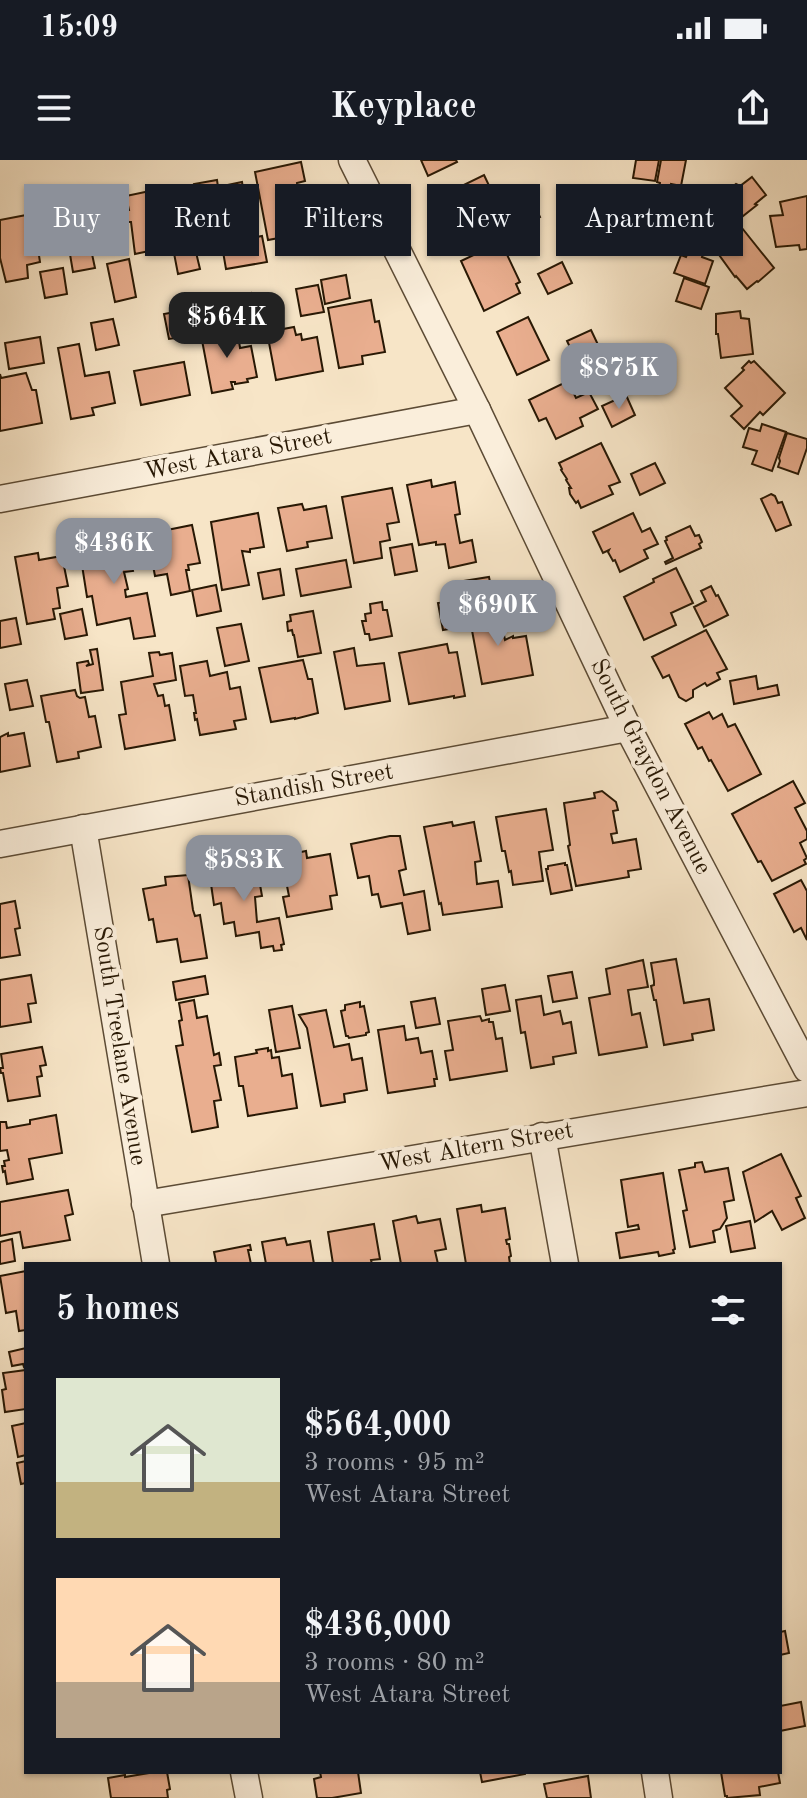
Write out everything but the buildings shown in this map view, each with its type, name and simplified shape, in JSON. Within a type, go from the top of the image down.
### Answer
[{"type":"street","name":"South Graydon Avenue","points":[[352,160],[477,410],[628,728],[807,1069]]},
{"type":"street","name":"West Atara Street","points":[[0,499],[477,410]]},
{"type":"street","name":"Standish Street","points":[[0,844],[628,728]]},
{"type":"street","name":"South Treelane Avenue","points":[[83,828],[156,1262]]},
{"type":"street","name":"West Altern Street","points":[[145,1204],[807,1093]]},
{"type":"street","points":[[542,1136],[565,1262]]},
{"type":"street","points":[[244,1774],[249,1798]]},
{"type":"street","points":[[655,1774],[659,1798]]}]
